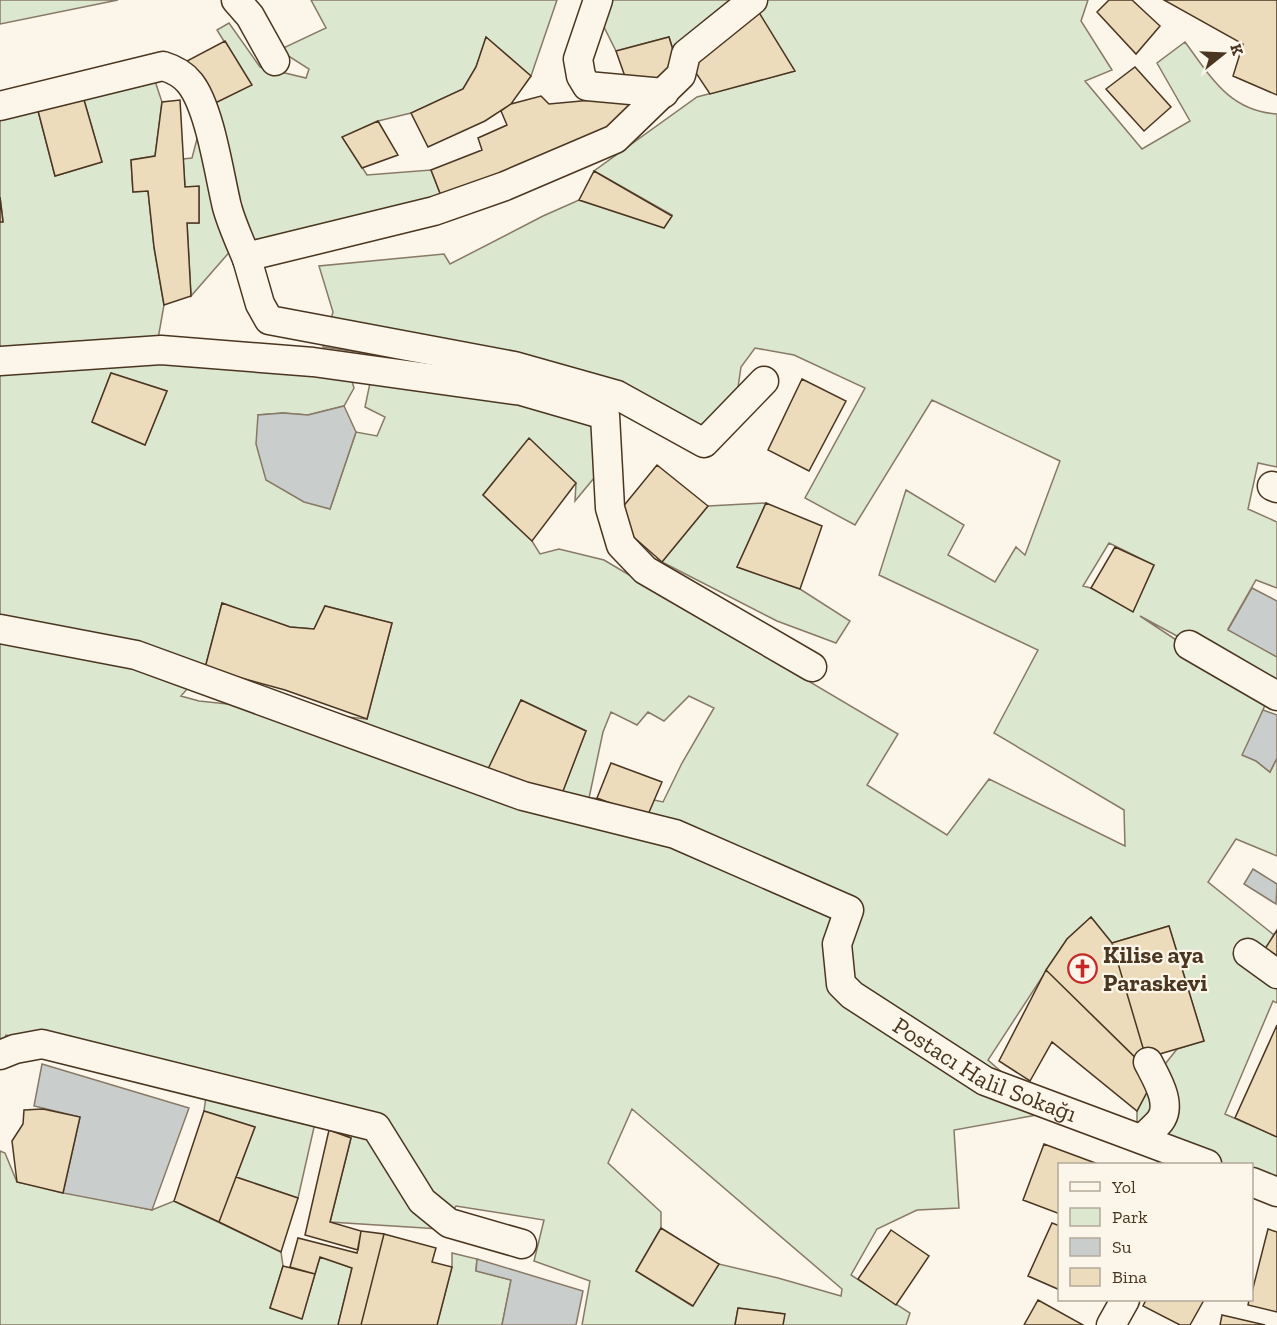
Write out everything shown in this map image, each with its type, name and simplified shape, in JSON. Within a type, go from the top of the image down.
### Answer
[{"type":"street","points":[[236,0],[250,16],[274,61]]},
{"type":"street","points":[[598,0],[578,60],[581,76],[587,87],[664,93]]},
{"type":"street","points":[[247,259],[258,254],[434,211],[505,186],[615,139],[681,75],[686,54],[753,0]]},
{"type":"street","points":[[0,106],[163,66],[180,74],[196,92],[208,126],[228,210],[247,259],[260,304],[269,320],[514,366],[617,395],[704,443],[764,381]]},
{"type":"street","points":[[0,362],[161,350],[313,362],[522,391],[605,415],[610,508],[621,545],[645,570],[812,667]]},
{"type":"street","name":"Postacı Halil Sokağı","points":[[0,628],[136,655],[523,796],[675,834],[849,910],[837,944],[841,984],[852,995],[985,1081],[1202,1163]]},
{"type":"street","points":[[1189,645],[1277,696]]},
{"type":"street","points":[[1248,953],[1277,974]]},
{"type":"street","points":[[5,1049],[42,1044],[376,1127],[422,1201],[449,1223],[522,1244]]},
{"type":"street","points":[[1142,1139],[1161,1120],[1165,1111],[1162,1090],[1148,1062]]},
{"type":"street","points":[[1253,1183],[1277,1192]]},
{"type":"street","points":[[1111,1325],[1124,1301]]},
{"type":"green space","points":[[0,0],[118,0],[0,24]]},
{"type":"green space","points":[[311,0],[557,0],[531,76],[486,37],[476,67],[463,89],[411,113],[378,121],[343,137],[367,175],[431,170],[445,206],[314,238],[240,240],[191,296],[187,223],[199,223],[199,187],[185,187],[183,159],[192,158],[205,108],[251,85],[217,30],[229,23],[260,67],[306,78],[309,69],[279,50],[326,28]]},
{"type":"green space","points":[[605,0],[1088,0],[1081,21],[1112,70],[1085,81],[1142,149],[1190,121],[1157,63],[1185,42],[1213,79],[1234,99],[1260,111],[1277,114],[1277,467],[1258,463],[1248,509],[1277,522],[1277,588],[1256,580],[1228,629],[1277,657],[1277,690],[1140,616],[1267,700],[1259,720],[1256,761],[1270,772],[1277,758],[1277,856],[1236,839],[1208,882],[1274,935],[1277,961],[1277,1003],[1273,1001],[1225,1114],[1277,1137],[1277,1195],[1253,1181],[1253,1163],[1222,1163],[1209,1156],[1202,1163],[1160,1163],[1137,1146],[1137,1111],[1155,1077],[1177,1049],[1204,1041],[1169,926],[1112,943],[1091,917],[1067,939],[988,1060],[1048,1113],[954,1130],[959,1208],[917,1210],[877,1229],[851,1275],[910,1313],[906,1325],[783,1325],[784,1314],[738,1308],[735,1325],[582,1325],[590,1281],[534,1261],[544,1220],[456,1206],[440,1229],[330,1222],[351,1138],[317,1114],[298,1198],[236,1177],[255,1127],[204,1111],[209,1075],[6,1035],[0,1048],[0,374],[175,359],[351,378],[354,388],[344,406],[308,415],[283,413],[258,415],[330,509],[356,432],[377,436],[385,417],[365,407],[371,378],[555,409],[591,426],[600,465],[594,478],[575,501],[576,483],[529,439],[483,495],[532,541],[540,554],[559,549],[604,560],[898,734],[867,785],[947,835],[989,779],[1125,846],[1124,810],[994,733],[1038,650],[879,575],[906,490],[964,525],[948,555],[995,582],[1016,547],[1025,555],[1060,461],[932,400],[855,525],[805,498],[865,388],[794,355],[755,348],[741,367],[737,394],[694,449],[591,397],[467,368],[323,347],[333,312],[319,266],[444,254],[450,264],[579,200],[664,227],[672,215],[594,171],[697,97],[795,71],[676,59],[669,37],[616,51],[599,17]],"holes":[[[111,373],[167,391],[145,445],[92,422]],[[1109,543],[1154,565],[1133,611],[1083,586]],[[222,603],[290,627],[314,629],[325,606],[392,623],[367,719],[199,701],[181,696],[205,668]],[[689,696],[714,708],[682,763],[663,802],[589,798],[603,732],[611,712],[637,725],[648,712],[664,721]],[[521,700],[586,731],[560,798],[489,769]],[[632,1109],[842,1289],[841,1296],[719,1264],[692,1306],[636,1271],[661,1228],[661,1212],[608,1163]]]},
{"type":"green space","points":[[155,81],[162,102],[155,156],[131,160],[133,192],[148,191],[154,248],[164,305],[158,339],[0,351],[0,222],[3,221],[0,197],[0,110],[36,103],[55,176],[102,162],[82,93]]},
{"type":"green space","points":[[766,503],[737,567],[800,589],[850,621],[836,643],[777,621],[662,562],[708,506]]},
{"type":"green space","points":[[0,1151],[5,1153],[17,1182],[152,1210],[174,1201],[281,1252],[283,1266],[270,1308],[302,1318],[320,1257],[352,1268],[338,1325],[0,1325]]},
{"type":"green space","points":[[452,1253],[477,1259],[476,1271],[511,1280],[502,1325],[437,1325],[452,1267]]},
{"type":"water","points":[[344,406],[356,432],[330,509],[304,502],[266,480],[256,444],[258,415],[283,413],[308,415]]},
{"type":"water","points":[[1252,588],[1277,601],[1277,657],[1228,630]]},
{"type":"water","points":[[1263,710],[1277,715],[1277,758],[1270,772],[1256,761],[1242,755]]},
{"type":"water","points":[[1253,869],[1277,884],[1276,904],[1244,884]]},
{"type":"water","points":[[42,1064],[189,1108],[152,1210],[63,1193],[80,1117],[34,1106]]},
{"type":"water","points":[[477,1259],[583,1291],[576,1325],[502,1325],[511,1280],[476,1271]]},
{"type":"building","points":[[1109,0],[1132,0],[1160,26],[1136,54],[1097,12]]},
{"type":"building","points":[[1164,0],[1277,0],[1277,95],[1233,76],[1243,44]]},
{"type":"building","points":[[755,6],[795,71],[710,94],[686,58]]},
{"type":"building","points":[[486,37],[531,76],[511,104],[485,121],[428,147],[411,113],[463,89],[476,67]]},
{"type":"building","points":[[669,37],[680,73],[629,88],[616,51]]},
{"type":"building","points":[[225,41],[252,85],[205,108],[185,62]]},
{"type":"building","points":[[1135,67],[1171,107],[1144,131],[1106,89]]},
{"type":"building","points":[[82,93],[102,162],[55,176],[36,103]]},
{"type":"building","points":[[541,96],[549,104],[603,99],[649,105],[530,175],[445,206],[431,170],[482,150],[478,138],[507,125],[501,111],[511,104]]},
{"type":"building","points":[[180,100],[185,187],[199,186],[199,223],[187,223],[191,296],[164,305],[154,247],[148,191],[133,192],[131,160],[155,156],[162,102]]},
{"type":"building","points":[[378,121],[398,155],[362,168],[342,137]]},
{"type":"building","points":[[594,171],[672,216],[664,228],[579,200]]},
{"type":"building","points":[[0,197],[3,222],[0,222]]},
{"type":"building","points":[[111,373],[167,391],[145,445],[92,422]]},
{"type":"building","points":[[802,379],[846,401],[809,471],[768,450]]},
{"type":"building","points":[[529,438],[576,483],[532,541],[483,495]]},
{"type":"building","points":[[657,465],[708,506],[662,562],[613,519]]},
{"type":"building","points":[[766,503],[822,526],[800,589],[737,567]]},
{"type":"building","points":[[1115,547],[1154,565],[1133,612],[1091,588]]},
{"type":"building","points":[[222,603],[290,627],[314,629],[325,606],[392,623],[367,719],[285,690],[205,668]]},
{"type":"building","points":[[521,700],[586,731],[560,799],[488,769]]},
{"type":"building","points":[[611,763],[662,782],[647,817],[597,798]]},
{"type":"building","points":[[1091,917],[1112,943],[1146,1058],[1140,1062],[1046,970],[1067,939]]},
{"type":"building","points":[[1169,926],[1204,1041],[1146,1058],[1112,943]]},
{"type":"building","points":[[1277,930],[1277,961],[1263,952]]},
{"type":"building","points":[[1046,970],[1155,1077],[1137,1111],[1052,1042],[1030,1081],[999,1061]]},
{"type":"building","points":[[1277,1025],[1277,1137],[1235,1118]]},
{"type":"building","points":[[43,1109],[80,1117],[63,1193],[17,1182],[12,1141],[23,1124],[24,1110]]},
{"type":"building","points":[[204,1111],[255,1127],[219,1222],[174,1201]]},
{"type":"building","points":[[329,1130],[351,1138],[330,1222],[361,1231],[358,1250],[305,1235]]},
{"type":"building","points":[[1044,1144],[1095,1163],[1058,1163],[1058,1213],[1023,1200]]},
{"type":"building","points":[[236,1177],[298,1198],[281,1252],[219,1222]]},
{"type":"building","points":[[1052,1223],[1058,1225],[1058,1289],[1028,1276]]},
{"type":"building","points":[[661,1228],[719,1264],[693,1306],[636,1271]]},
{"type":"building","points":[[1268,1229],[1277,1232],[1277,1312],[1248,1305],[1249,1301],[1253,1301],[1253,1288]]},
{"type":"building","points":[[891,1230],[929,1256],[896,1305],[858,1279]]},
{"type":"building","points":[[361,1231],[384,1234],[361,1325],[338,1325],[352,1268],[320,1257],[315,1274],[290,1267],[298,1238],[357,1253]]},
{"type":"building","points":[[384,1234],[436,1248],[432,1262],[452,1267],[437,1325],[361,1325]]},
{"type":"building","points":[[283,1266],[315,1274],[302,1319],[270,1308]]},
{"type":"building","points":[[1038,1300],[1083,1325],[1024,1325]]},
{"type":"building","points":[[1146,1301],[1203,1301],[1190,1325],[1180,1325],[1143,1306]]},
{"type":"building","points":[[738,1308],[785,1314],[783,1325],[735,1325]]},
{"type":"building","points":[[1222,1315],[1265,1325],[1220,1325]]},
{"type":"place","name":"Kilise aya Paraskevi","points":[[1082,969]]}]
